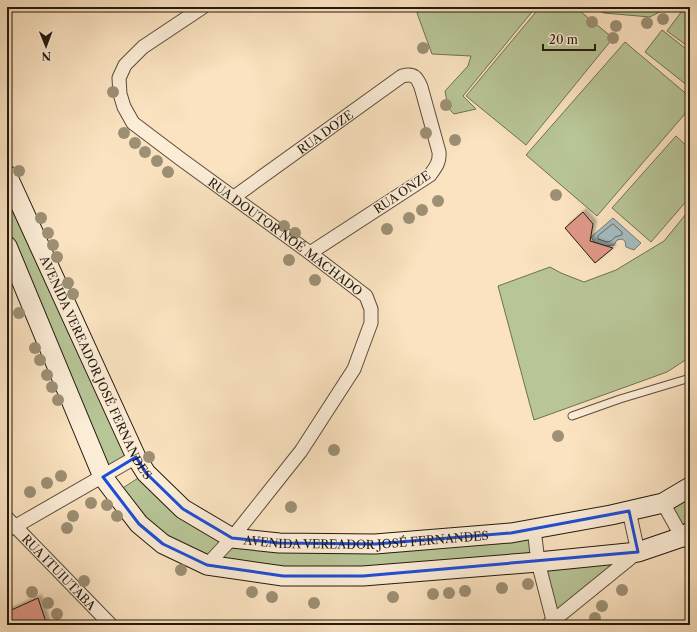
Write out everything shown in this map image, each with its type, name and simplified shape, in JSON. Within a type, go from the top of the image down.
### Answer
[{"type":"street","name":"RUA DOUTOR NOÉ MACHADO","points":[[203,7],[143,47],[125,65],[119,78],[120,94],[124,107],[133,123],[366,296],[371,309],[371,324],[354,369],[301,451],[232,538],[207,565]]},
{"type":"street","name":"RUA DOZE","points":[[234,197],[402,76],[409,74],[418,78]]},
{"type":"street","name":"RUA ONZE","points":[[310,253],[430,175],[436,167],[440,160],[439,152],[418,78]]},
{"type":"street","name":"AVENIDA VEREADOR JOSÉ FERNANDES","points":[[7,175],[136,457],[146,473],[183,509],[232,538],[279,543],[375,544],[511,533],[629,511],[663,503],[690,487]]},
{"type":"street","points":[[7,246],[103,477],[139,524],[163,544],[207,565],[283,576],[363,576],[538,562],[638,552],[687,537],[663,503]]},
{"type":"street","points":[[10,525],[103,477],[136,457]]},
{"type":"street","points":[[629,511],[638,552]]},
{"type":"street","name":"RUA ITUIUTABA","points":[[10,525],[111,625]]},
{"type":"street","points":[[534,529],[538,562],[551,622],[638,552]]},
{"type":"lane","points":[[572,416],[620,399],[690,378]]},
{"type":"highlighted area","points":[[136,457],[146,473],[183,509],[232,538],[279,543],[375,544],[511,533],[629,511],[638,552],[363,576],[283,576],[207,565],[163,544],[139,524],[103,477]]},
{"type":"green space","points":[[426,7],[536,7],[463,96],[476,109],[454,114],[448,108],[445,91],[468,66],[471,56],[432,54],[417,13]]},
{"type":"green space","points":[[540,7],[575,7],[613,38],[526,145],[466,96]]},
{"type":"green space","points":[[592,7],[669,7],[650,17],[604,13]]},
{"type":"green space","points":[[685,7],[690,10],[690,48],[667,31]]},
{"type":"green space","points":[[662,30],[690,52],[690,83],[688,86],[645,52]]},
{"type":"green space","points":[[625,42],[690,97],[690,108],[597,216],[526,155]]},
{"type":"green space","points":[[676,136],[690,149],[690,197],[651,242],[612,208]]},
{"type":"green space","points":[[7,174],[136,457],[103,477],[7,246]]},
{"type":"green space","points":[[690,209],[690,357],[667,372],[534,420],[498,286],[550,267],[584,282],[616,270],[664,241]]},
{"type":"green space","points":[[146,473],[232,538],[279,543],[534,529],[538,562],[363,576],[191,558],[115,493]]},
{"type":"green space","points":[[690,487],[690,532],[682,537],[663,503]]},
{"type":"green space","points":[[638,552],[553,620],[538,562]]},
{"type":"water","points":[[613,218],[641,243],[634,250],[626,247],[625,241],[622,239],[617,240],[614,245],[606,246],[594,242],[591,237]]},
{"type":"building","points":[[583,212],[593,224],[590,241],[613,248],[595,263],[565,228]]},
{"type":"building","points":[[38,598],[47,625],[7,625],[7,612]]}]
